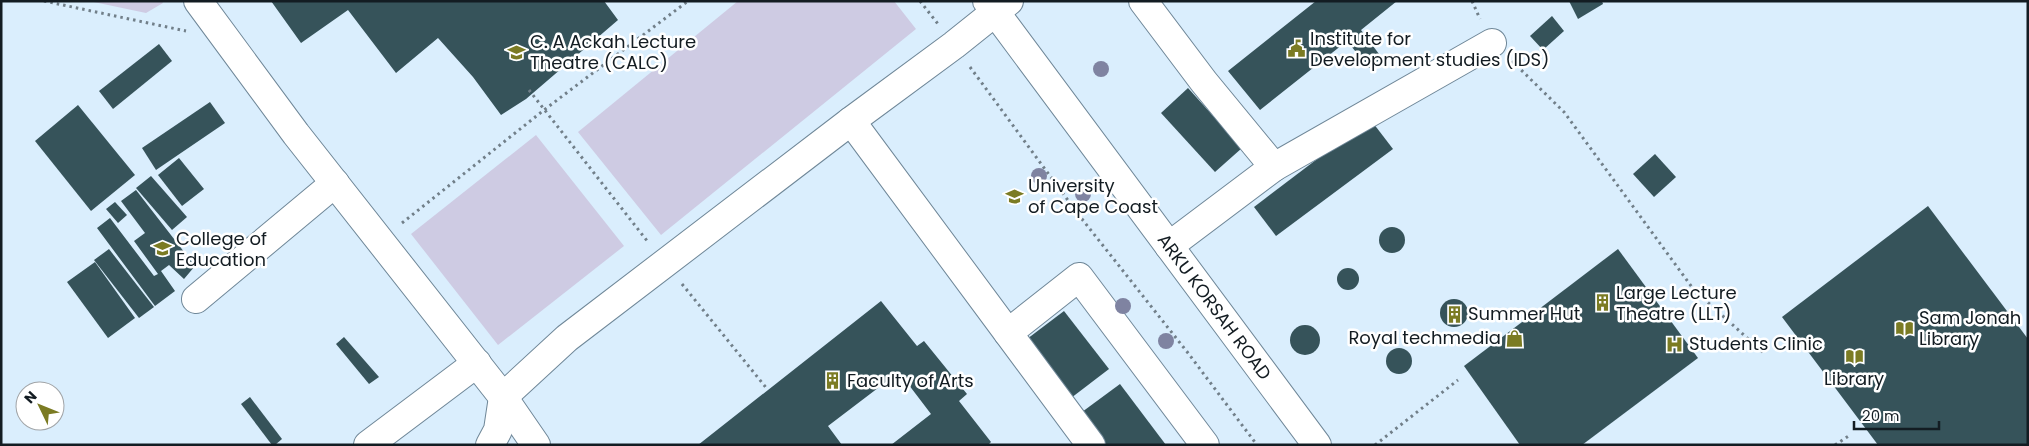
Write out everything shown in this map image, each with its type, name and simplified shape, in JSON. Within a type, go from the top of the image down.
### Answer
[{"type":"street","points":[[198,1],[335,183],[504,397],[536,445]]},
{"type":"street","points":[[1143,1],[1204,82],[1274,167]]},
{"type":"street","points":[[490,445],[498,430],[504,397],[567,338],[851,121],[954,46],[997,5]]},
{"type":"street","name":"ARKU KORSAH ROAD","points":[[997,5],[1169,246],[1317,445]]},
{"type":"street","points":[[1169,246],[1274,167],[1492,43]]},
{"type":"street","points":[[851,121],[1091,445]]},
{"type":"street","points":[[196,299],[335,183]]},
{"type":"street","points":[[1008,333],[1079,277],[1205,445]]},
{"type":"street","points":[[368,445],[477,363]]},
{"type":"path","points":[[44,1],[227,40]]},
{"type":"path","points":[[380,240],[544,110],[688,1]]},
{"type":"path","points":[[920,1],[1078,214],[1188,353],[1257,445]]},
{"type":"path","points":[[1492,43],[1564,112],[1694,290],[1765,354]]},
{"type":"path","points":[[1375,445],[1458,380]]},
{"type":"path","points":[[1836,445],[1850,434]]},
{"type":"shaded area","points":[[89,1],[162,1],[163,3],[146,13]]},
{"type":"shaded area","points":[[738,1],[894,1],[916,29],[661,235],[578,132]]},
{"type":"shaded area","points":[[536,135],[624,246],[498,345],[411,234]]},
{"type":"building","name":"C. A Ackah Lecture Theatre (CALC)","points":[[271,1],[604,1],[618,20],[526,99],[501,115],[473,77],[438,38],[396,73],[348,10],[301,43]]},
{"type":"building","name":"Institute for Development studies (IDS)","points":[[1316,1],[1397,1],[1361,30],[1382,58],[1369,68],[1347,41],[1260,110],[1228,71]]},
{"type":"building","points":[[1569,1],[1602,1],[1603,4],[1578,19]]},
{"type":"building","points":[[1552,16],[1564,31],[1543,50],[1530,36]]},
{"type":"building","points":[[159,44],[172,61],[113,109],[99,91]]},
{"type":"building","points":[[1188,88],[1242,148],[1215,172],[1161,113]]},
{"type":"building","points":[[210,102],[225,123],[156,170],[142,148]]},
{"type":"building","points":[[78,105],[135,175],[91,211],[35,141]]},
{"type":"building","points":[[1370,119],[1393,149],[1276,236],[1254,207]]},
{"type":"building","points":[[1655,154],[1676,177],[1654,197],[1633,174]]},
{"type":"building","points":[[179,158],[204,189],[182,206],[158,175]]},
{"type":"building","points":[[151,176],[187,217],[172,230],[136,188]]},
{"type":"building","points":[[136,190],[195,266],[184,279],[169,265],[161,271],[175,291],[155,306],[97,228],[110,218],[154,276],[158,274],[134,241],[145,233],[121,201]]},
{"type":"building","points":[[115,202],[127,215],[118,223],[106,209]]},
{"type":"building","name":"Sam Jonah Library","points":[[1928,206],[2028,339],[2028,445],[1878,445],[1782,317]]},
{"type":"building","points":[[1392,227],[1401,231],[1405,240],[1401,249],[1392,253],[1383,249],[1379,240],[1383,231]]},
{"type":"building","points":[[109,249],[154,307],[139,318],[94,260]]},
{"type":"building","name":"Large Lecture Theatre (LLT)","points":[[1618,249],[1698,358],[1582,445],[1520,445],[1464,366]]},
{"type":"building","points":[[95,262],[135,318],[108,338],[67,282]]},
{"type":"building","points":[[1344,268],[1352,268],[1359,275],[1359,283],[1352,290],[1344,290],[1337,283],[1337,275]]},
{"type":"building","name":"Summer Hut","points":[[1454,299],[1464,303],[1468,313],[1464,323],[1454,327],[1444,323],[1440,313],[1444,303]]},
{"type":"building","name":"Faculty of Arts","points":[[881,301],[917,346],[924,341],[967,394],[959,401],[991,442],[988,445],[891,445],[931,414],[899,372],[828,426],[842,445],[698,445]]},
{"type":"building","points":[[1064,311],[1109,369],[1071,398],[1027,339]]},
{"type":"building","points":[[1305,325],[1315,330],[1320,340],[1315,350],[1305,355],[1295,350],[1290,340],[1295,330]]},
{"type":"building","points":[[344,337],[379,377],[369,384],[336,344]]},
{"type":"building","points":[[1399,348],[1408,352],[1412,361],[1408,370],[1399,374],[1390,370],[1386,361],[1390,352]]},
{"type":"building","points":[[1120,384],[1166,445],[1107,445],[1082,412]]},
{"type":"building","points":[[250,397],[282,439],[275,445],[272,445],[241,404]]},
{"type":"place","name":"Institute for Development studies (IDS)","points":[[1296,49]]},
{"type":"place","name":"C. A Ackah Lecture Theatre (CALC)","points":[[516,52]]},
{"type":"place","name":"University of Cape Coast","points":[[1014,196]]},
{"type":"place","name":"College of Education","points":[[162,249]]},
{"type":"place","name":"Large Lecture Theatre (LLT)","points":[[1602,303]]},
{"type":"place","name":"Summer Hut","points":[[1454,314]]},
{"type":"place","name":"Sam Jonah Library","points":[[1905,328]]},
{"type":"place","name":"Royal techmedia","points":[[1515,338]]},
{"type":"place","name":"Students Clinic","points":[[1675,344]]},
{"type":"place","name":"Library","points":[[1854,356]]},
{"type":"place","name":"Faculty of Arts","points":[[833,381]]}]
